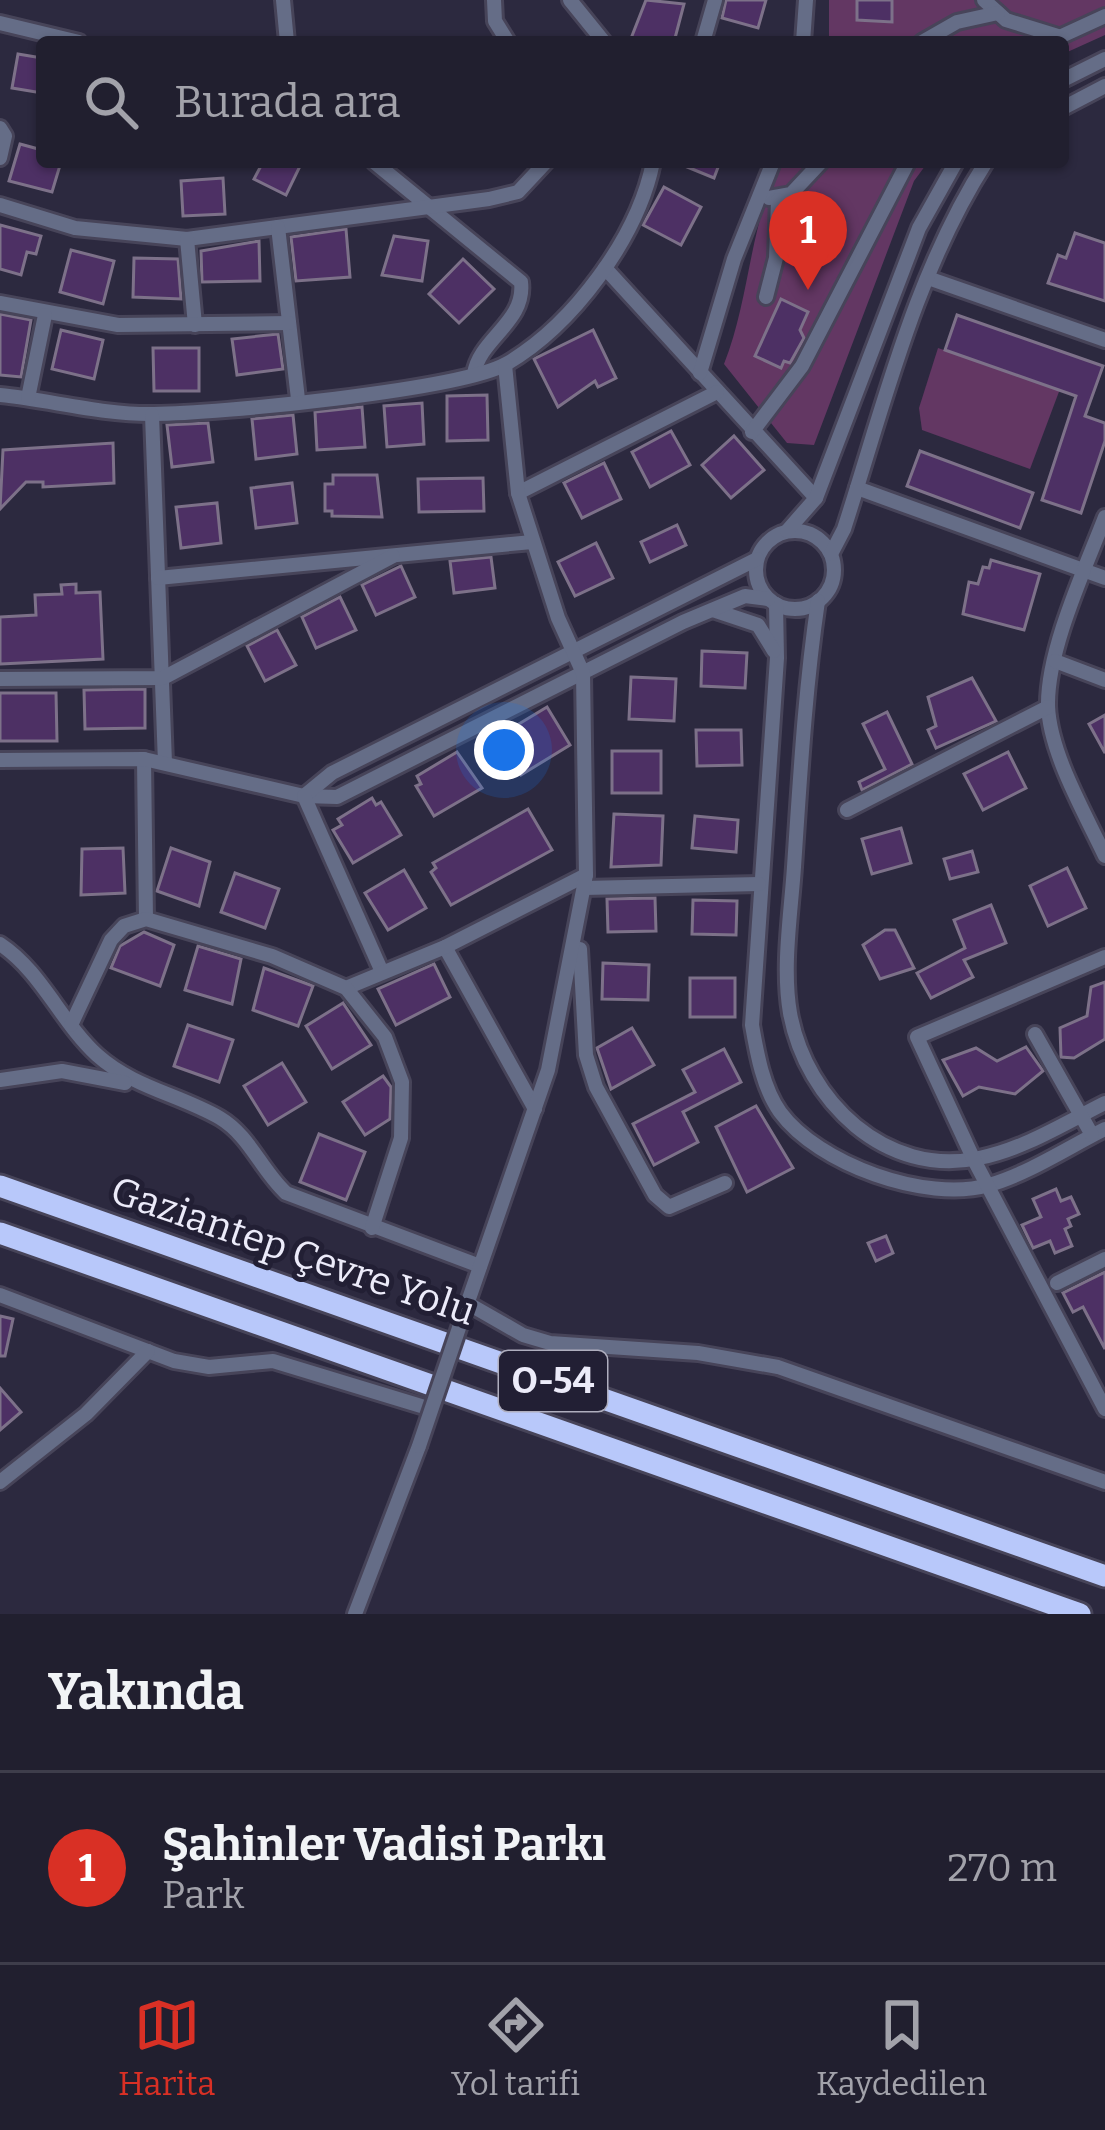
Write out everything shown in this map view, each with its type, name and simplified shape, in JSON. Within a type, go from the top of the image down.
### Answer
[{"type":"highway","name":"Gaziantep Çevre Yolu","points":[[0,1186],[1105,1576]]},
{"type":"highway","name":"Gaziantep Çevre Yolu","points":[[0,1233],[1080,1614]]},
{"type":"street","points":[[283,0],[286,36]]},
{"type":"street","points":[[494,0],[495,21],[504,36]]},
{"type":"street","points":[[571,0],[599,36]]},
{"type":"street","points":[[706,36],[716,0]]},
{"type":"street","points":[[803,36],[806,0]]},
{"type":"street","points":[[984,0],[998,13],[1048,36]]},
{"type":"street","points":[[932,36],[957,22],[998,13]]},
{"type":"street","points":[[1062,36],[1105,16]]},
{"type":"street","points":[[0,23],[54,36]]},
{"type":"street","points":[[1069,77],[1105,59]]},
{"type":"street","points":[[1069,106],[1105,86]]},
{"type":"street","points":[[0,128],[5,136],[0,158]]},
{"type":"street","points":[[381,168],[521,282],[515,314],[476,358],[474,374]]},
{"type":"street","points":[[0,205],[74,228],[187,239],[518,192],[540,168]]},
{"type":"street","points":[[0,394],[152,415],[298,399],[474,374],[505,365],[552,326],[605,268],[647,192],[652,168]]},
{"type":"street","points":[[700,373],[770,168]]},
{"type":"street","points":[[758,196],[778,200],[815,168]]},
{"type":"street","points":[[752,432],[802,366],[905,168]]},
{"type":"street","points":[[304,796],[332,773],[572,649],[711,586],[757,559],[771,538],[788,531],[815,498],[919,228],[953,168]]},
{"type":"street","points":[[982,168],[963,198],[928,278],[831,554],[832,580],[818,602],[802,741],[789,943],[790,1012],[816,1082],[835,1110],[873,1142],[926,1159],[974,1160],[1010,1150],[1105,1103]]},
{"type":"street","points":[[766,296],[776,258],[778,200]]},
{"type":"street","points":[[278,227],[298,399]]},
{"type":"street","points":[[187,239],[195,325]]},
{"type":"street","points":[[605,268],[815,498]]},
{"type":"street","points":[[928,278],[1105,340]]},
{"type":"street","points":[[0,303],[118,325],[290,323]]},
{"type":"street","points":[[28,398],[45,315]]},
{"type":"street","points":[[355,1614],[419,1446],[535,1109],[559,1028],[585,882],[584,673],[532,542],[518,493],[505,365]]},
{"type":"street","points":[[518,493],[717,392]]},
{"type":"street","points":[[152,415],[165,763]]},
{"type":"street","points":[[857,488],[1105,578]]},
{"type":"street","points":[[1105,517],[1055,661],[1048,707],[1105,856]]},
{"type":"street","points":[[788,531],[813,535],[831,554]]},
{"type":"street","points":[[158,578],[532,542]]},
{"type":"street","points":[[0,680],[163,678],[393,556]]},
{"type":"street","points":[[757,559],[756,577],[772,602],[777,658],[752,1025],[759,1063],[779,1112],[817,1148],[880,1178],[942,1187],[987,1186],[1098,1132],[1080,1116],[1035,1034]]},
{"type":"street","points":[[0,760],[144,760],[304,796],[337,797],[745,596],[793,609],[818,602]]},
{"type":"street","points":[[713,610],[758,625],[777,658]]},
{"type":"street","points":[[1055,661],[1105,680]]},
{"type":"street","points":[[847,810],[1048,707]]},
{"type":"street","points":[[144,760],[146,919]]},
{"type":"street","points":[[304,796],[382,972]]},
{"type":"street","points":[[1090,823],[1105,816]]},
{"type":"street","points":[[346,988],[585,882],[759,884]]},
{"type":"street","points":[[71,1025],[111,940],[124,926],[146,919],[272,956],[346,988],[385,1037],[402,1082],[401,1138],[372,1228]]},
{"type":"street","points":[[578,929],[586,1054],[624,1145],[660,1202],[669,1207],[725,1183]]},
{"type":"street","points":[[0,944],[118,1073],[220,1118],[245,1138],[266,1174],[286,1193],[479,1266]]},
{"type":"street","points":[[445,946],[535,1109]]},
{"type":"street","points":[[1103,1403],[987,1186],[917,1037],[1105,957]]},
{"type":"street","points":[[0,1080],[62,1071],[147,1089]]},
{"type":"street","points":[[1057,1283],[1105,1259]]},
{"type":"street","points":[[0,1295],[148,1351],[209,1367],[273,1360],[431,1408]]},
{"type":"street","points":[[467,1303],[523,1335],[550,1343],[698,1353],[778,1367],[1105,1481]]},
{"type":"street","points":[[0,1483],[86,1414],[148,1351]]},
{"type":"shaded area","points":[[829,0],[1105,0],[1105,35],[1069,51],[1069,36],[829,36]]},
{"type":"shaded area","points":[[778,168],[924,168],[914,181],[814,445],[787,443],[724,364]]},
{"type":"shaded area","points":[[938,348],[1060,389],[1030,469],[922,430],[919,408]]},
{"type":"building","points":[[646,0],[684,4],[676,36],[632,36]]},
{"type":"building","points":[[726,0],[766,0],[758,28],[722,18]]},
{"type":"building","points":[[857,0],[892,0],[892,22],[857,20]]},
{"type":"building","points":[[18,54],[36,57],[36,92],[12,88]]},
{"type":"building","points":[[20,144],[36,148],[36,168],[59,168],[52,192],[9,181]]},
{"type":"building","points":[[260,168],[299,168],[286,195],[254,179]]},
{"type":"building","points":[[690,168],[718,168],[714,178]]},
{"type":"building","points":[[223,178],[225,214],[183,216],[181,181]]},
{"type":"building","points":[[664,187],[701,207],[681,245],[643,225]]},
{"type":"building","points":[[0,225],[41,236],[36,254],[27,252],[21,275],[0,269]]},
{"type":"building","points":[[346,229],[350,277],[296,281],[291,237]]},
{"type":"building","points":[[1075,233],[1105,243],[1105,301],[1048,283],[1058,255],[1066,258]]},
{"type":"building","points":[[394,236],[428,241],[422,281],[382,275]]},
{"type":"building","points":[[259,241],[260,281],[202,282],[201,251]]},
{"type":"building","points":[[71,250],[114,261],[103,304],[60,292]]},
{"type":"building","points":[[134,258],[178,259],[181,299],[133,297]]},
{"type":"building","points":[[463,259],[494,289],[459,323],[429,294]]},
{"type":"building","points":[[781,299],[808,312],[800,330],[804,338],[790,363],[784,361],[781,368],[755,356]]},
{"type":"building","points":[[0,314],[31,320],[21,377],[0,375]]},
{"type":"building","points":[[957,315],[1103,366],[1085,416],[1105,423],[1105,441],[1081,513],[1042,500],[1076,396],[945,350]]},
{"type":"building","points":[[61,330],[103,340],[94,379],[52,369]]},
{"type":"building","points":[[593,330],[616,378],[598,387],[595,381],[558,407],[534,359]]},
{"type":"building","points":[[278,334],[283,369],[237,375],[232,339]]},
{"type":"building","points":[[153,348],[199,348],[199,391],[154,391]]},
{"type":"building","points":[[487,395],[488,440],[447,441],[447,396]]},
{"type":"building","points":[[422,403],[424,444],[387,447],[384,406]]},
{"type":"building","points":[[362,407],[365,447],[317,450],[315,412]]},
{"type":"building","points":[[293,415],[297,454],[256,459],[252,419]]},
{"type":"building","points":[[208,423],[213,462],[172,467],[167,425]]},
{"type":"building","points":[[671,431],[690,465],[650,487],[632,452]]},
{"type":"building","points":[[734,436],[764,470],[731,498],[702,465]]},
{"type":"building","points":[[113,443],[114,483],[43,487],[43,482],[26,482],[0,509],[3,450]]},
{"type":"building","points":[[920,451],[1033,493],[1020,528],[907,486]]},
{"type":"building","points":[[604,463],[621,499],[582,518],[564,483]]},
{"type":"building","points":[[333,475],[377,475],[382,517],[332,516],[332,511],[325,511],[325,484],[333,484]]},
{"type":"building","points":[[483,478],[484,511],[419,512],[418,479]]},
{"type":"building","points":[[292,483],[297,523],[256,528],[251,488]]},
{"type":"building","points":[[217,503],[221,543],[181,548],[176,507]]},
{"type":"building","points":[[677,525],[686,545],[650,562],[641,542]]},
{"type":"building","points":[[596,543],[613,578],[575,596],[558,562]]},
{"type":"building","points":[[491,557],[495,588],[454,593],[450,561]]},
{"type":"building","points":[[991,560],[1040,574],[1024,630],[963,614],[969,582],[978,584],[983,567],[989,568]]},
{"type":"building","points":[[401,566],[415,597],[376,615],[362,585]]},
{"type":"building","points":[[76,584],[76,593],[100,592],[103,659],[0,664],[0,617],[36,615],[35,595],[62,594],[61,585]]},
{"type":"building","points":[[340,597],[356,630],[316,648],[302,617]]},
{"type":"building","points":[[277,630],[296,665],[265,681],[247,646]]},
{"type":"building","points":[[702,651],[747,653],[745,688],[701,686]]},
{"type":"building","points":[[631,677],[676,679],[674,721],[629,719]]},
{"type":"building","points":[[972,678],[996,721],[936,748],[928,730],[936,726],[928,697]]},
{"type":"building","points":[[145,689],[145,728],[85,729],[84,690]]},
{"type":"building","points":[[0,693],[56,693],[57,741],[0,741]]},
{"type":"building","points":[[547,707],[570,745],[521,775],[515,765],[510,769],[492,740]]},
{"type":"building","points":[[887,712],[912,764],[862,790],[859,782],[885,769],[863,724]]},
{"type":"building","points":[[1105,715],[1105,753],[1089,724]]},
{"type":"building","points":[[696,730],[741,730],[742,765],[697,766]]},
{"type":"building","points":[[612,751],[661,751],[661,793],[612,793]]},
{"type":"building","points":[[457,752],[482,788],[434,816],[416,786],[421,784],[417,776]]},
{"type":"building","points":[[1008,752],[1026,788],[983,810],[964,774]]},
{"type":"building","points":[[372,798],[376,805],[381,802],[401,835],[353,863],[333,830],[342,825],[338,819]]},
{"type":"building","points":[[528,809],[552,850],[451,905],[431,872],[436,868],[433,863]]},
{"type":"building","points":[[614,814],[663,816],[661,865],[611,867]]},
{"type":"building","points":[[695,816],[738,820],[736,852],[692,848]]},
{"type":"building","points":[[901,828],[911,863],[872,874],[862,839]]},
{"type":"building","points":[[123,848],[125,893],[81,895],[82,849]]},
{"type":"building","points":[[171,848],[210,862],[199,906],[157,891]]},
{"type":"building","points":[[972,851],[978,872],[950,879],[944,859]]},
{"type":"building","points":[[1067,868],[1086,908],[1048,926],[1030,886]]},
{"type":"building","points":[[404,870],[426,908],[388,930],[365,893]]},
{"type":"building","points":[[235,873],[279,889],[265,928],[221,912]]},
{"type":"building","points":[[655,898],[656,931],[608,932],[607,899]]},
{"type":"building","points":[[693,900],[737,901],[736,935],[692,934]]},
{"type":"building","points":[[991,905],[1006,943],[964,960],[973,977],[931,998],[917,973],[965,948],[954,920]]},
{"type":"building","points":[[885,930],[895,930],[914,968],[880,979],[863,945]]},
{"type":"building","points":[[144,932],[174,945],[160,986],[111,968],[120,946]]},
{"type":"building","points":[[198,946],[241,959],[232,1004],[185,990]]},
{"type":"building","points":[[603,963],[649,965],[648,1000],[602,999]]},
{"type":"building","points":[[434,964],[450,997],[396,1025],[378,989]]},
{"type":"building","points":[[264,968],[313,986],[298,1026],[253,1010]]},
{"type":"building","points":[[690,978],[735,978],[735,1017],[690,1017]]},
{"type":"building","points":[[1105,982],[1105,1039],[1074,1058],[1061,1057],[1060,1028],[1087,1016],[1091,987]]},
{"type":"building","points":[[343,1003],[371,1045],[332,1069],[306,1026]]},
{"type":"building","points":[[188,1025],[233,1040],[219,1082],[174,1066]]},
{"type":"building","points":[[632,1028],[654,1065],[611,1089],[597,1048]]},
{"type":"building","points":[[1026,1047],[1043,1071],[1015,1094],[979,1087],[963,1096],[943,1060],[976,1048],[997,1061]]},
{"type":"building","points":[[724,1049],[741,1082],[683,1112],[698,1142],[654,1165],[633,1124],[695,1092],[683,1070]]},
{"type":"building","points":[[282,1063],[306,1102],[268,1125],[244,1086]]},
{"type":"building","points":[[383,1076],[391,1087],[390,1119],[365,1135],[343,1102]]},
{"type":"building","points":[[756,1106],[793,1168],[747,1192],[716,1127]]},
{"type":"building","points":[[319,1134],[365,1152],[346,1200],[300,1182]]},
{"type":"building","points":[[1056,1189],[1061,1201],[1071,1197],[1079,1214],[1068,1219],[1071,1226],[1065,1229],[1072,1246],[1055,1253],[1050,1241],[1033,1248],[1022,1225],[1041,1217],[1033,1199]]},
{"type":"building","points":[[886,1236],[893,1253],[876,1261],[868,1243]]},
{"type":"building","points":[[1105,1272],[1105,1349],[1083,1307],[1073,1312],[1063,1293]]},
{"type":"building","points":[[0,1316],[13,1319],[5,1356],[0,1356]]},
{"type":"building","points":[[0,1388],[21,1412],[0,1430]]},
{"type":"place","name":"Şahinler Vadisi Parkı","points":[[808,290]]}]
